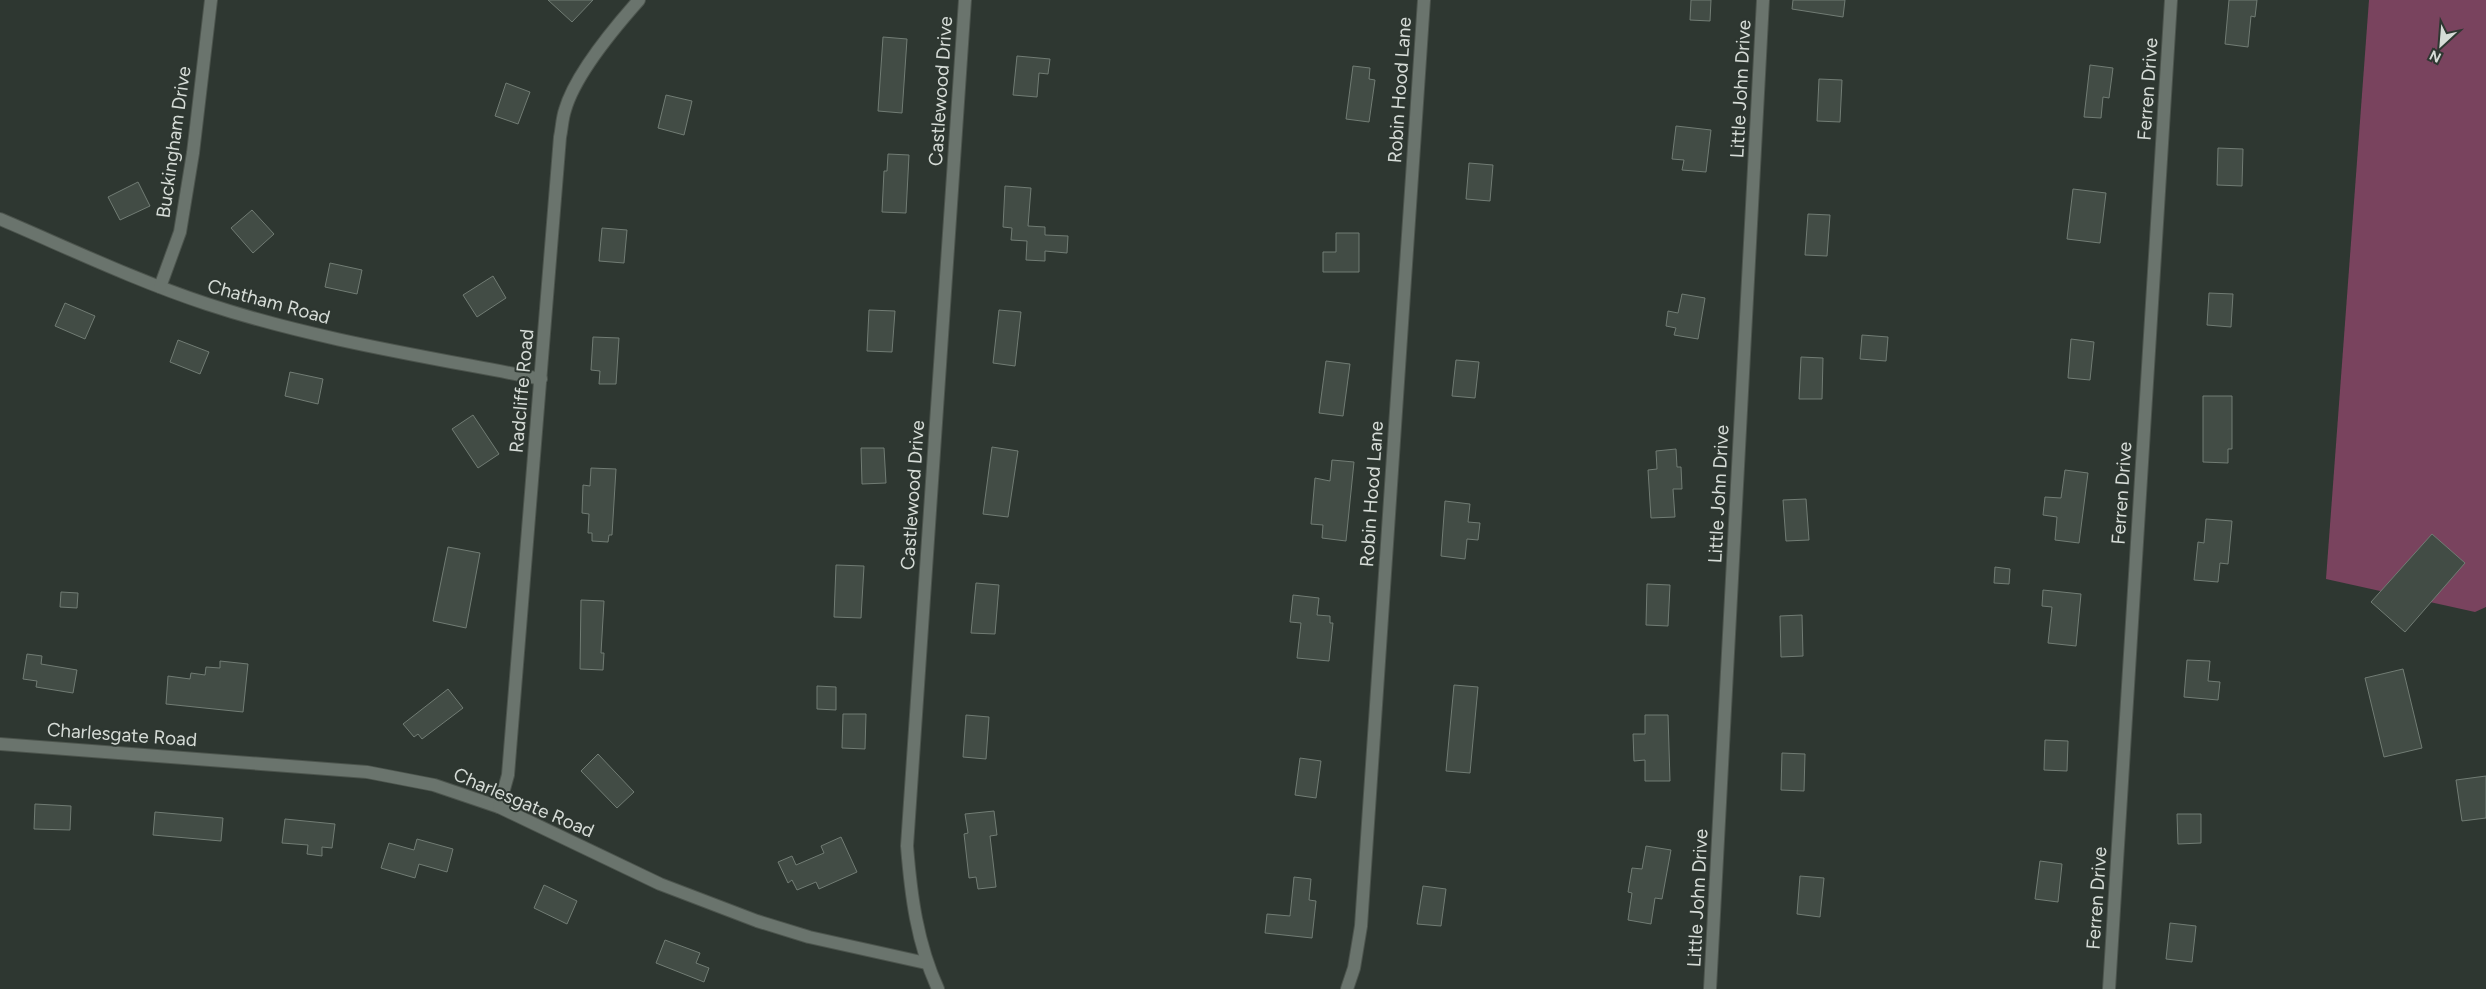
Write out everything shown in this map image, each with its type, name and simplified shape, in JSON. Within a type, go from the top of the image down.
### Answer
[{"type":"street","name":"Buckingham Drive","points":[[160,287],[180,232],[193,153],[211,0]]},
{"type":"street","name":"Radcliffe Road","points":[[499,807],[508,775],[560,137],[565,110],[580,78],[620,21],[639,0]]},
{"type":"street","name":"Castlewood Drive","points":[[938,989],[926,963],[916,928],[906,846],[965,0]]},
{"type":"street","name":"Robin Hood Lane","points":[[1347,989],[1354,968],[1360,926],[1424,0]]},
{"type":"street","name":"Little John Drive","points":[[1710,989],[1763,0]]},
{"type":"street","name":"Ferren Drive","points":[[2109,989],[2171,0]]},
{"type":"street","name":"Chatham Road","points":[[0,220],[160,287],[216,307],[298,330],[541,379]]},
{"type":"street","name":"Charlesgate Road","points":[[0,744],[367,772],[434,784],[499,807],[660,884],[757,922],[809,937],[926,963]]},
{"type":"shaded area","points":[[2369,0],[2486,0],[2486,607],[2475,612],[2326,579]]},
{"type":"building","points":[[548,0],[593,0],[572,22]]},
{"type":"building","points":[[1691,0],[1711,0],[1710,21],[1690,20]]},
{"type":"building","points":[[1793,0],[1845,0],[1843,17],[1792,9]]},
{"type":"building","points":[[2229,0],[2257,0],[2255,17],[2251,16],[2248,47],[2225,44]]},
{"type":"building","points":[[883,37],[907,39],[902,113],[878,111]]},
{"type":"building","points":[[1017,56],[1050,59],[1048,74],[1039,73],[1037,97],[1013,95]]},
{"type":"building","points":[[2090,65],[2113,68],[2109,98],[2103,97],[2101,118],[2084,117]]},
{"type":"building","points":[[1353,66],[1370,68],[1369,79],[1375,80],[1369,122],[1346,119]]},
{"type":"building","points":[[1819,79],[1842,80],[1840,122],[1817,121]]},
{"type":"building","points":[[506,83],[530,92],[518,124],[495,116]]},
{"type":"building","points":[[666,95],[692,101],[684,135],[658,128]]},
{"type":"building","points":[[1676,126],[1711,130],[1706,172],[1682,170],[1684,160],[1672,159]]},
{"type":"building","points":[[2218,148],[2243,149],[2242,186],[2217,185]]},
{"type":"building","points":[[888,154],[909,155],[906,213],[882,212],[884,171],[887,171]]},
{"type":"building","points":[[1469,163],[1493,165],[1490,201],[1466,199]]},
{"type":"building","points":[[138,182],[150,206],[120,220],[108,197]]},
{"type":"building","points":[[1005,186],[1031,188],[1028,226],[1045,227],[1045,235],[1068,236],[1067,253],[1045,251],[1045,261],[1026,260],[1027,241],[1011,240],[1012,228],[1003,227]]},
{"type":"building","points":[[2073,189],[2106,193],[2100,243],[2067,239]]},
{"type":"building","points":[[252,210],[274,234],[253,253],[231,228]]},
{"type":"building","points":[[1808,214],[1830,215],[1827,256],[1805,255]]},
{"type":"building","points":[[602,228],[627,230],[624,263],[599,261]]},
{"type":"building","points":[[1336,233],[1359,233],[1359,272],[1323,272],[1323,252],[1336,252]]},
{"type":"building","points":[[330,263],[362,270],[357,294],[325,287]]},
{"type":"building","points":[[493,276],[506,298],[477,317],[463,295]]},
{"type":"building","points":[[2209,293],[2233,294],[2231,327],[2207,325]]},
{"type":"building","points":[[1682,294],[1705,298],[1698,339],[1674,335],[1676,328],[1666,326],[1668,311],[1678,313]]},
{"type":"building","points":[[65,303],[95,316],[85,339],[55,326]]},
{"type":"building","points":[[869,310],[895,311],[892,352],[867,351]]},
{"type":"building","points":[[999,310],[1021,312],[1015,366],[993,363]]},
{"type":"building","points":[[1862,335],[1888,337],[1886,361],[1860,359]]},
{"type":"building","points":[[593,337],[619,338],[616,384],[599,384],[600,371],[591,370]]},
{"type":"building","points":[[2071,339],[2094,342],[2090,380],[2068,378]]},
{"type":"building","points":[[178,340],[209,352],[200,374],[170,362]]},
{"type":"building","points":[[1801,357],[1823,358],[1822,399],[1799,399]]},
{"type":"building","points":[[1456,360],[1479,362],[1475,398],[1452,396]]},
{"type":"building","points":[[1326,361],[1350,364],[1343,416],[1319,413]]},
{"type":"building","points":[[290,372],[323,379],[318,404],[285,396]]},
{"type":"building","points":[[2203,396],[2232,396],[2232,449],[2228,449],[2228,463],[2203,462]]},
{"type":"building","points":[[473,415],[499,454],[478,468],[452,429]]},
{"type":"building","points":[[992,447],[1018,451],[1008,517],[983,514]]},
{"type":"building","points":[[861,448],[884,448],[886,483],[862,484]]},
{"type":"building","points":[[1676,449],[1677,467],[1681,467],[1682,489],[1673,489],[1675,517],[1651,518],[1648,470],[1657,469],[1656,451]]},
{"type":"building","points":[[1332,460],[1354,462],[1346,541],[1322,538],[1323,525],[1311,524],[1315,478],[1330,481]]},
{"type":"building","points":[[591,468],[616,469],[612,535],[609,535],[608,542],[592,541],[592,533],[588,533],[589,514],[582,513],[583,485],[590,486]]},
{"type":"building","points":[[2065,470],[2088,473],[2079,543],[2055,540],[2057,517],[2043,515],[2045,497],[2061,498]]},
{"type":"building","points":[[1806,499],[1809,540],[1786,541],[1783,500]]},
{"type":"building","points":[[1445,501],[1470,504],[1468,522],[1480,523],[1478,540],[1467,539],[1465,559],[1441,556]]},
{"type":"building","points":[[2206,519],[2232,521],[2228,564],[2220,563],[2218,582],[2194,580],[2198,542],[2204,543]]},
{"type":"building","points":[[2432,534],[2465,563],[2405,632],[2371,602]]},
{"type":"building","points":[[448,547],[480,553],[466,628],[433,621]]},
{"type":"building","points":[[836,565],[864,566],[861,618],[834,617]]},
{"type":"building","points":[[1995,567],[2010,569],[2009,584],[1994,583]]},
{"type":"building","points":[[976,583],[999,585],[995,634],[971,633]]},
{"type":"building","points":[[1647,584],[1670,585],[1668,626],[1646,625]]},
{"type":"building","points":[[2043,590],[2081,594],[2076,646],[2048,643],[2052,607],[2042,606]]},
{"type":"building","points":[[61,592],[78,593],[77,608],[60,607]]},
{"type":"building","points":[[1293,595],[1319,598],[1317,615],[1330,616],[1330,623],[1333,623],[1329,661],[1297,658],[1301,623],[1290,622]]},
{"type":"building","points":[[581,600],[604,601],[601,653],[604,653],[603,670],[580,669]]},
{"type":"building","points":[[1802,615],[1803,656],[1781,657],[1780,616]]},
{"type":"building","points":[[27,654],[42,656],[41,664],[77,670],[73,693],[36,687],[37,681],[23,679]]},
{"type":"building","points":[[2187,660],[2210,661],[2208,681],[2220,682],[2218,700],[2184,697]]},
{"type":"building","points":[[220,661],[248,664],[243,712],[166,704],[168,676],[190,679],[191,673],[205,675],[206,667],[220,668]]},
{"type":"building","points":[[2403,669],[2422,748],[2384,757],[2365,678]]},
{"type":"building","points":[[1454,685],[1478,687],[1470,773],[1446,771]]},
{"type":"building","points":[[817,686],[836,687],[836,710],[817,709]]},
{"type":"building","points":[[448,689],[463,708],[422,739],[418,734],[414,737],[403,724]]},
{"type":"building","points":[[843,714],[866,714],[865,749],[842,748]]},
{"type":"building","points":[[966,715],[989,717],[986,759],[963,757]]},
{"type":"building","points":[[1645,715],[1668,715],[1670,781],[1645,781],[1645,760],[1634,761],[1633,734],[1645,734]]},
{"type":"building","points":[[2045,740],[2068,741],[2067,771],[2044,770]]},
{"type":"building","points":[[1782,753],[1805,754],[1804,791],[1781,790]]},
{"type":"building","points":[[598,754],[634,792],[617,808],[581,771]]},
{"type":"building","points":[[1300,758],[1321,761],[1316,798],[1295,795]]},
{"type":"building","points":[[2486,776],[2486,818],[2462,821],[2456,780]]},
{"type":"building","points":[[35,804],[71,806],[70,830],[34,829]]},
{"type":"building","points":[[994,811],[997,835],[990,836],[996,887],[978,889],[976,877],[969,878],[964,834],[968,833],[965,814]]},
{"type":"building","points":[[155,812],[223,818],[221,841],[153,835]]},
{"type":"building","points":[[2177,814],[2201,814],[2201,843],[2178,844]]},
{"type":"building","points":[[285,819],[335,824],[332,848],[322,847],[322,856],[307,854],[308,845],[282,843]]},
{"type":"building","points":[[841,837],[857,872],[819,889],[816,882],[797,890],[792,880],[788,883],[778,862],[792,856],[796,865],[824,853],[821,846]]},
{"type":"building","points":[[417,839],[453,849],[447,872],[419,864],[415,878],[381,868],[389,843],[414,850]]},
{"type":"building","points":[[1646,846],[1671,850],[1662,899],[1655,898],[1651,924],[1628,920],[1632,893],[1628,892],[1632,868],[1642,869]]},
{"type":"building","points":[[2040,861],[2062,864],[2058,902],[2035,899]]},
{"type":"building","points":[[1800,876],[1824,878],[1820,917],[1797,914]]},
{"type":"building","points":[[1294,877],[1311,879],[1309,900],[1316,901],[1312,938],[1265,933],[1267,914],[1290,916]]},
{"type":"building","points":[[544,885],[577,901],[567,924],[534,908]]},
{"type":"building","points":[[1423,886],[1446,889],[1441,926],[1417,924]]},
{"type":"building","points":[[2170,923],[2196,926],[2192,962],[2166,959]]},
{"type":"building","points":[[665,940],[700,953],[696,963],[709,968],[704,982],[656,963]]}]
